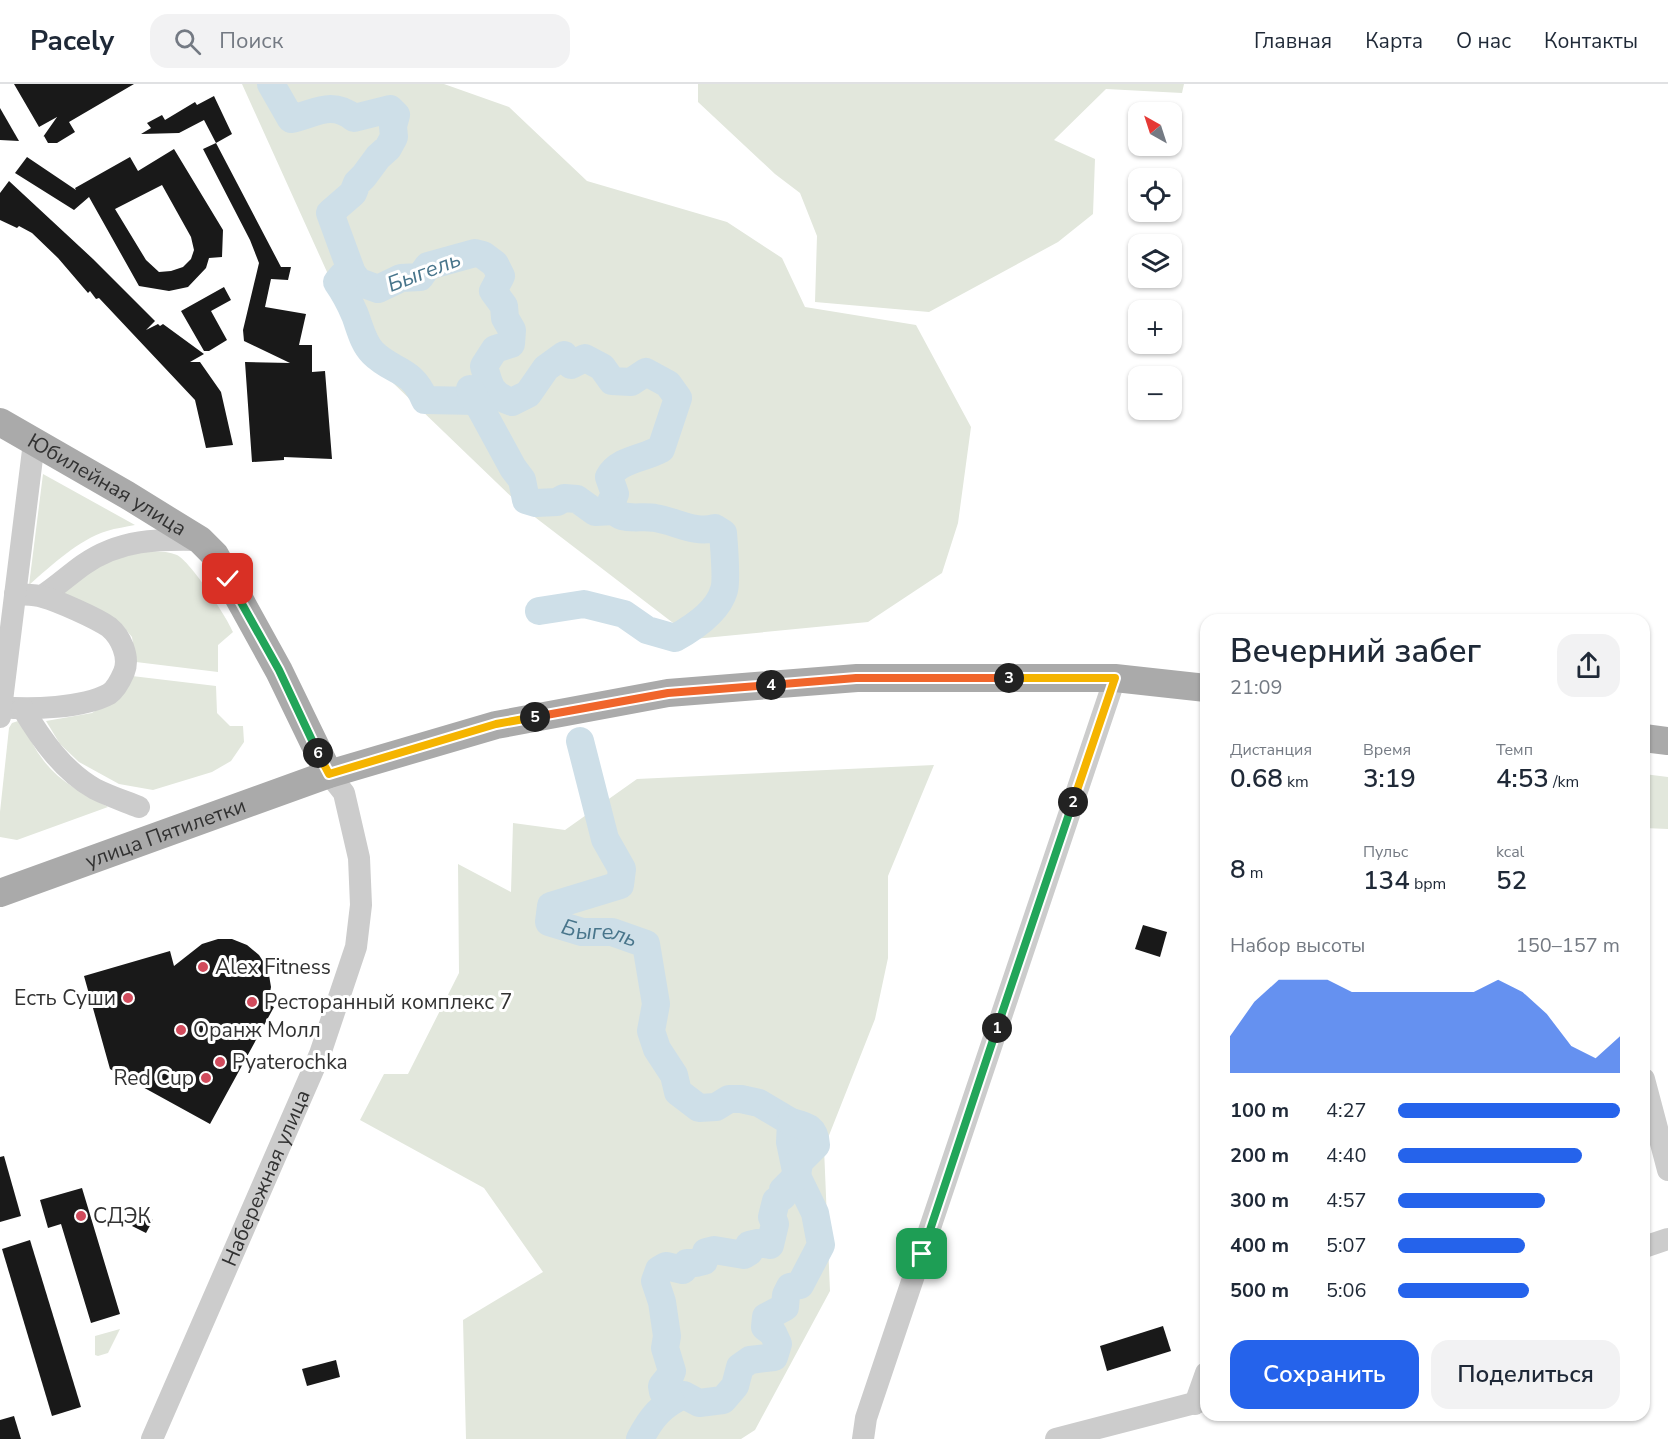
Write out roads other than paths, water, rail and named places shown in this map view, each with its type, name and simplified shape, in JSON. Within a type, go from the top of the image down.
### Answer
[{"type":"main road","name":"Юбилейная улица","points":[[0,422],[200,540],[215,555],[274,661],[329,774]]},
{"type":"main road","name":"улица Пятилетки","points":[[0,893],[329,774],[496,724],[668,693],[856,678],[1115,678],[1200,687]]},
{"type":"main road","points":[[1650,739],[1668,741]]},
{"type":"street","points":[[8,711],[15,594],[34,442]]},
{"type":"street","points":[[42,596],[84,564],[114,549],[143,540],[200,540]]},
{"type":"street","points":[[8,711],[86,703],[94,700],[111,693],[122,678],[127,666],[125,650],[110,628],[42,596],[15,594]]},
{"type":"street","points":[[862,1439],[866,1418],[1115,678]]},
{"type":"street","points":[[8,711],[72,773],[94,788],[139,807]]},
{"type":"street","name":"Набережная улица","points":[[152,1439],[320,1054],[356,948],[362,905],[359,858],[344,793],[329,774]]},
{"type":"street","points":[[1650,1102],[1668,1170]]},
{"type":"street","points":[[1650,1245],[1668,1239]]},
{"type":"street","points":[[1056,1439],[1200,1402]]},
{"type":"waterway","name":"Быгель","points":[[271,84],[291,119],[330,109],[338,110],[354,118],[390,109],[396,115],[393,126],[394,137],[388,148],[357,183],[353,193],[330,213],[352,273],[359,282],[378,289],[401,278],[420,277],[428,266],[475,253],[483,255],[495,264],[501,276],[493,291],[504,306],[505,318],[512,330],[511,344],[495,349],[484,366],[495,393],[512,402],[528,394],[546,368],[564,355],[571,365],[585,358],[602,367],[612,381],[631,382],[646,372],[668,384],[678,398],[661,449],[619,466],[609,477],[615,494],[611,502],[622,516],[655,518],[700,529],[715,528],[723,533],[725,585],[721,598],[711,612],[675,638],[647,630],[624,614],[584,604],[539,611]]},
{"type":"waterway","name":"Быгель","points":[[352,273],[343,275],[337,282],[351,306],[364,340],[373,353],[408,376],[420,389],[425,400],[477,401]]},
{"type":"waterway","name":"Быгель","points":[[471,391],[470,389],[513,468],[522,480],[526,500],[536,503],[557,502],[564,498],[577,499],[595,512],[615,511]]},
{"type":"waterway","name":"Быгель","points":[[580,741],[605,839],[622,869],[620,885],[551,906],[549,922],[582,932],[612,932],[646,944],[656,1004],[651,1031],[657,1049],[674,1075],[678,1092],[699,1108],[716,1107],[729,1099],[759,1103],[791,1122],[790,1142],[797,1176],[815,1213],[821,1245],[800,1285],[790,1287],[786,1295],[785,1307],[766,1317],[765,1327],[773,1333],[778,1344],[774,1357],[750,1360],[740,1367],[735,1386],[723,1400],[699,1403],[684,1395],[669,1403],[653,1418],[640,1439]]},
{"type":"waterway","name":"Быгель","points":[[671,1401],[663,1392],[662,1386],[672,1371],[665,1348],[667,1336],[662,1302],[655,1281],[659,1270],[666,1266],[683,1270],[687,1263],[704,1261],[706,1252],[714,1250],[744,1255],[749,1252],[749,1245],[758,1243],[770,1245],[775,1224],[772,1217],[776,1201],[783,1196],[783,1190],[797,1176],[799,1162],[816,1145],[814,1134],[809,1128],[791,1122]]},
{"type":"place","name":"Alex Fitness","points":[[203,967]]},
{"type":"place","name":"Есть Суши","points":[[128,998]]},
{"type":"place","name":"Ресторанный комплекс 7","points":[[252,1002]]},
{"type":"place","name":"Оранж Молл","points":[[181,1030]]},
{"type":"place","name":"Pyaterochka","points":[[220,1062]]},
{"type":"place","name":"Red Cup","points":[[206,1078]]},
{"type":"place","name":"СДЭК","points":[[81,1216]]}]
